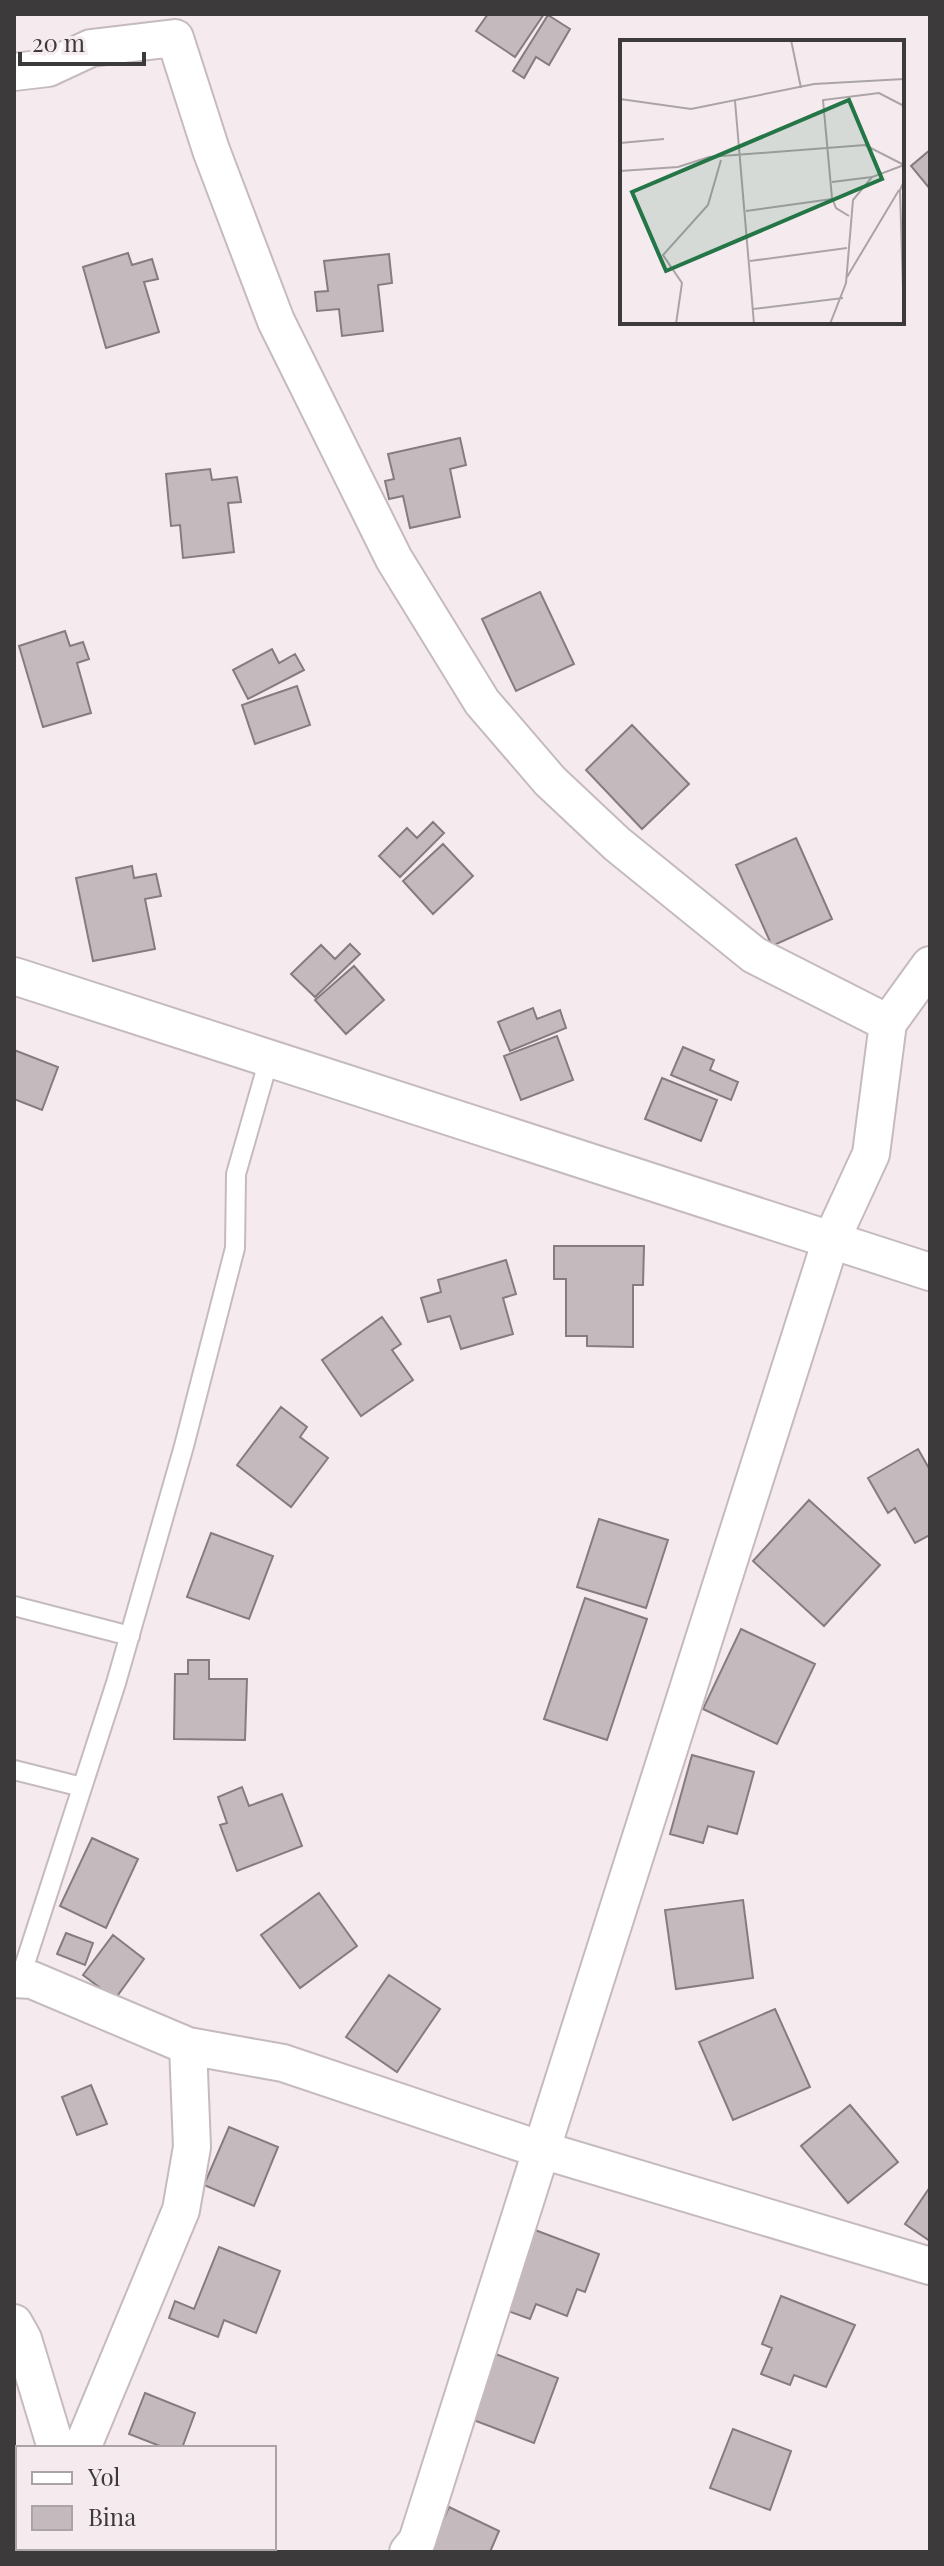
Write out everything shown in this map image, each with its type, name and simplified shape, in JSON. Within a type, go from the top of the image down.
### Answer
[{"type":"street","points":[[14,72],[48,68],[91,48],[175,38],[211,150],[276,321],[394,559],[482,702],[550,781],[617,844],[754,955],[888,1023]]},
{"type":"street","points":[[408,2552],[417,2541],[830,1243],[871,1154],[888,1023],[930,965]]},
{"type":"street","points":[[14,976],[830,1243],[930,1272]]},
{"type":"street","points":[[17,1979],[32,1980],[188,2046],[283,2063],[542,2150],[930,2266]]},
{"type":"street","points":[[83,2446],[181,2210],[190,2173],[192,2147],[188,2046]]},
{"type":"street","points":[[14,2323],[23,2339],[55,2446]]},
{"type":"lane","points":[[17,1979],[130,1636],[184,1446],[235,1248],[236,1174],[269,1059]]},
{"type":"lane","points":[[14,1606],[130,1636]]},
{"type":"lane","points":[[14,1770],[82,1787]]},
{"type":"building","points":[[488,14],[544,14],[515,57],[476,31]]},
{"type":"building","points":[[548,15],[570,29],[549,65],[536,57],[524,78],[513,71]]},
{"type":"building","points":[[930,150],[930,189],[911,166]]},
{"type":"building","points":[[128,253],[132,265],[152,259],[158,279],[144,282],[159,332],[106,348],[83,267]]},
{"type":"building","points":[[389,254],[392,283],[378,285],[383,331],[342,336],[339,309],[317,311],[315,292],[328,291],[324,261]]},
{"type":"building","points":[[460,438],[466,465],[450,469],[460,517],[410,528],[403,496],[389,499],[385,481],[394,479],[388,454]]},
{"type":"building","points":[[210,469],[212,480],[237,477],[241,502],[228,503],[234,552],[183,558],[180,525],[171,526],[166,474]]},
{"type":"building","points":[[540,592],[574,664],[516,691],[482,619]]},
{"type":"building","points":[[65,631],[70,646],[83,642],[89,659],[77,663],[91,713],[43,727],[19,646]]},
{"type":"building","points":[[272,649],[279,663],[295,654],[304,670],[248,699],[233,670]]},
{"type":"building","points":[[297,686],[310,725],[255,744],[242,705]]},
{"type":"building","points":[[632,725],[689,784],[642,829],[586,770]]},
{"type":"building","points":[[433,822],[444,833],[400,877],[379,856],[407,828],[417,838]]},
{"type":"building","points":[[796,838],[832,919],[772,946],[736,865]]},
{"type":"building","points":[[443,844],[473,876],[433,914],[403,881]]},
{"type":"building","points":[[132,866],[134,878],[156,874],[161,896],[145,899],[155,949],[93,961],[76,878]]},
{"type":"building","points":[[350,944],[360,954],[315,997],[291,974],[321,945],[335,959]]},
{"type":"building","points":[[354,966],[384,1000],[346,1034],[315,1000]]},
{"type":"building","points":[[533,1008],[537,1019],[560,1010],[566,1028],[510,1051],[498,1022]]},
{"type":"building","points":[[557,1036],[573,1080],[521,1100],[504,1056]]},
{"type":"building","points":[[683,1047],[714,1060],[710,1070],[738,1082],[731,1100],[671,1075]]},
{"type":"building","points":[[14,1050],[58,1067],[42,1110],[14,1099]]},
{"type":"building","points":[[662,1078],[717,1100],[701,1141],[645,1119]]},
{"type":"building","points":[[554,1246],[644,1246],[643,1285],[633,1285],[633,1347],[587,1346],[587,1336],[566,1336],[566,1279],[554,1279]]},
{"type":"building","points":[[506,1260],[516,1294],[503,1298],[513,1334],[461,1349],[450,1316],[428,1322],[421,1298],[441,1292],[438,1280]]},
{"type":"building","points":[[382,1317],[401,1344],[392,1350],[413,1380],[361,1416],[322,1360]]},
{"type":"building","points":[[281,1407],[307,1427],[300,1437],[328,1458],[291,1507],[237,1465]]},
{"type":"building","points":[[918,1449],[930,1470],[930,1535],[915,1543],[895,1508],[888,1513],[868,1478]]},
{"type":"building","points":[[809,1500],[880,1565],[824,1626],[753,1561]]},
{"type":"building","points":[[599,1519],[668,1540],[646,1608],[577,1587]]},
{"type":"building","points":[[211,1533],[273,1556],[249,1619],[187,1597]]},
{"type":"building","points":[[585,1598],[647,1619],[607,1740],[544,1719]]},
{"type":"building","points":[[741,1629],[815,1664],[777,1744],[703,1709]]},
{"type":"building","points":[[188,1660],[209,1660],[209,1679],[247,1679],[245,1740],[174,1739],[175,1674],[188,1674]]},
{"type":"building","points":[[692,1755],[754,1772],[737,1834],[708,1826],[703,1843],[670,1834]]},
{"type":"building","points":[[242,1787],[249,1806],[282,1794],[302,1846],[237,1871],[220,1825],[227,1823],[218,1797]]},
{"type":"building","points":[[92,1838],[138,1859],[106,1928],[60,1906]]},
{"type":"building","points":[[319,1893],[357,1946],[300,1988],[261,1935]]},
{"type":"building","points":[[743,1900],[753,1978],[676,1989],[665,1910]]},
{"type":"building","points":[[66,1933],[93,1943],[85,1965],[57,1954]]},
{"type":"building","points":[[113,1935],[144,1959],[115,1999],[83,1975]]},
{"type":"building","points":[[389,1975],[440,2009],[397,2072],[346,2037]]},
{"type":"building","points":[[775,2009],[810,2087],[733,2120],[699,2042]]},
{"type":"building","points":[[91,2085],[107,2124],[77,2135],[62,2097]]},
{"type":"building","points":[[850,2105],[898,2162],[848,2203],[801,2146]]},
{"type":"building","points":[[229,2127],[278,2147],[254,2206],[204,2185]]},
{"type":"building","points":[[930,2187],[930,2241],[905,2224]]},
{"type":"building","points":[[527,2227],[599,2254],[585,2292],[577,2289],[567,2316],[536,2304],[530,2319],[497,2307]]},
{"type":"building","points":[[219,2247],[280,2271],[256,2333],[224,2320],[218,2337],[169,2318],[175,2301],[194,2309]]},
{"type":"building","points":[[781,2296],[855,2325],[826,2387],[794,2375],[790,2385],[761,2374],[772,2348],[762,2344]]},
{"type":"building","points":[[493,2353],[558,2378],[534,2443],[468,2418]]},
{"type":"building","points":[[145,2393],[195,2413],[183,2446],[160,2446],[129,2434]]},
{"type":"building","points":[[733,2429],[791,2451],[770,2510],[710,2488]]},
{"type":"building","points":[[449,2507],[499,2531],[490,2552],[429,2552]]}]
